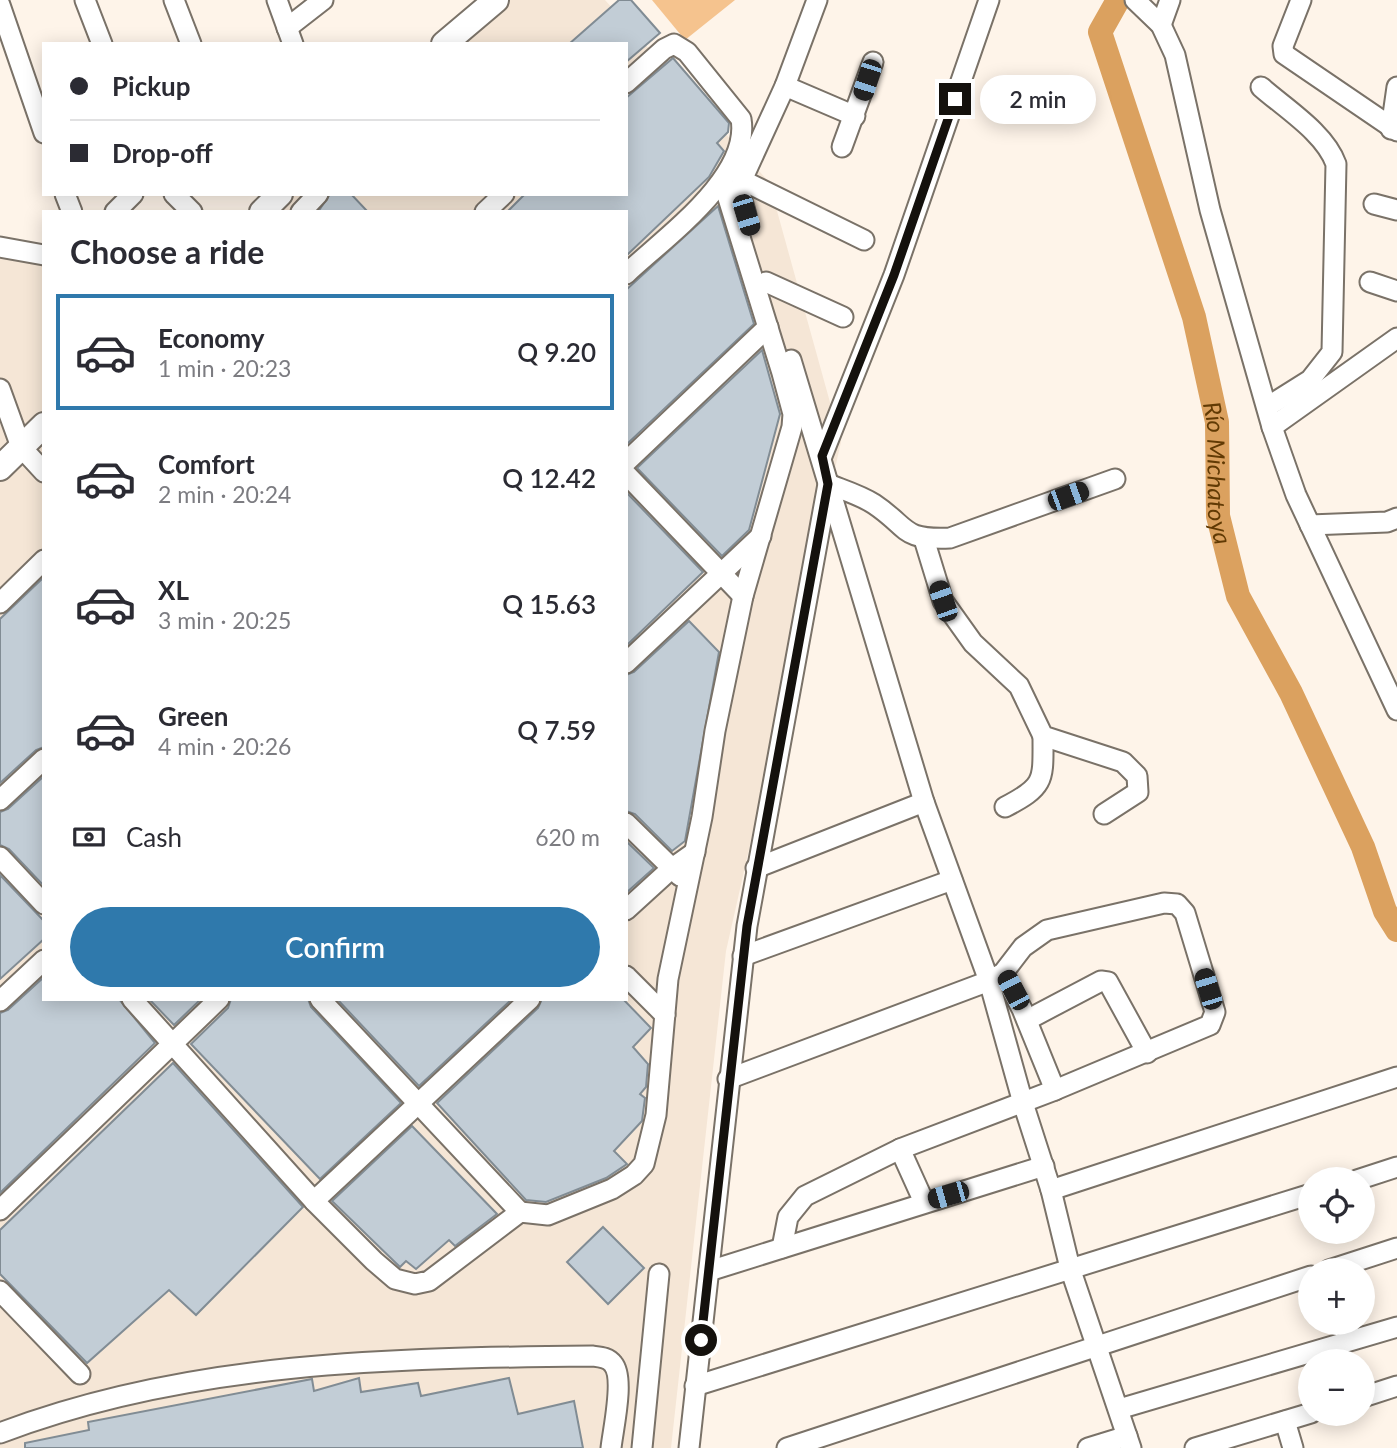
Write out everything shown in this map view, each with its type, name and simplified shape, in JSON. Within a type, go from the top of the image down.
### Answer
[{"type":"main road","points":[[446,42],[496,0]]},
{"type":"main road","points":[[264,210],[278,196]]},
{"type":"main road","points":[[0,468],[42,427]]},
{"type":"street","points":[[85,0],[101,42]]},
{"type":"street","points":[[174,0],[190,42]]},
{"type":"street","points":[[277,0],[290,36],[323,0]]},
{"type":"street","points":[[628,272],[733,181],[785,86],[817,0]]},
{"type":"street","points":[[822,456],[894,275],[989,0]]},
{"type":"street","points":[[1170,0],[1147,12],[1179,68],[1210,210],[1272,427],[1310,526],[1397,710]]},
{"type":"street","points":[[1301,0],[1283,46],[1284,54],[1394,130]]},
{"type":"street","points":[[0,5],[42,127]]},
{"type":"street","points":[[322,1001],[520,1212],[548,1215],[612,1189],[634,1175],[644,1164],[656,1115],[668,979],[689,883],[743,596],[762,535],[793,414],[768,327],[733,181],[743,132],[741,119],[687,52],[674,44],[664,49],[628,81]]},
{"type":"street","points":[[842,147],[873,62]]},
{"type":"street","points":[[785,86],[855,116]]},
{"type":"street","points":[[1261,87],[1321,140],[1331,151],[1336,164],[1332,352],[1310,380],[1267,407]]},
{"type":"street","points":[[1394,130],[1397,88]]},
{"type":"street","points":[[733,181],[864,240]]},
{"type":"street","points":[[733,181],[740,193],[822,456],[828,484],[924,802],[952,880],[996,977],[1027,1020],[1055,1090]]},
{"type":"street","points":[[117,210],[130,196]]},
{"type":"street","points":[[176,196],[190,210]]},
{"type":"street","points":[[302,210],[316,196]]},
{"type":"street","points":[[487,210],[502,196]]},
{"type":"street","points":[[1374,204],[1397,210]]},
{"type":"street","points":[[0,247],[42,255]]},
{"type":"street","points":[[766,282],[843,317]]},
{"type":"street","points":[[1370,282],[1397,291]]},
{"type":"street","points":[[628,459],[768,327]]},
{"type":"street","points":[[1272,427],[1397,338]]},
{"type":"street","points":[[0,389],[22,447],[42,470]]},
{"type":"street","points":[[628,476],[743,596]]},
{"type":"street","points":[[828,484],[872,502],[913,537],[924,539],[950,538],[1115,479]]},
{"type":"street","points":[[689,1448],[743,956],[756,868],[828,484]]},
{"type":"street","points":[[1310,526],[1387,522],[1397,518]]},
{"type":"street","points":[[628,661],[762,535]]},
{"type":"street","points":[[924,539],[943,601],[973,643],[1019,686],[1043,736],[1042,779],[1030,794],[1005,807]]},
{"type":"street","points":[[0,603],[42,562]]},
{"type":"street","points":[[1043,736],[1123,762],[1137,776],[1138,792],[1104,814]]},
{"type":"street","points":[[0,800],[42,761]]},
{"type":"street","points":[[756,868],[924,802]]},
{"type":"street","points":[[628,825],[671,869],[689,883]]},
{"type":"street","points":[[628,908],[671,869],[695,852]]},
{"type":"street","points":[[0,857],[42,902]]},
{"type":"street","points":[[743,956],[952,880]]},
{"type":"street","points":[[728,1079],[996,977],[1023,947],[1047,930],[1148,906],[1177,904],[1185,913],[1215,1012],[1210,1025],[1023,1103],[900,1149],[805,1196],[788,1217],[782,1248]]},
{"type":"street","points":[[0,1001],[42,962]]},
{"type":"street","points":[[996,977],[1023,1103],[1051,1190],[1070,1268],[1129,1442],[1088,1448]]},
{"type":"street","points":[[628,978],[665,1015]]},
{"type":"street","points":[[1027,1020],[1101,981],[1108,982],[1147,1053]]},
{"type":"street","points":[[134,1001],[314,1201],[395,1279],[415,1284],[442,1274],[520,1212]]},
{"type":"street","points":[[0,1210],[217,1001]]},
{"type":"street","points":[[314,1201],[528,1001]]},
{"type":"street","points":[[1051,1190],[1397,1077]]},
{"type":"street","points":[[900,1149],[925,1202]]},
{"type":"street","points":[[709,1271],[1044,1167]]},
{"type":"street","points":[[1375,1174],[1397,1167]]},
{"type":"street","points":[[695,1386],[1298,1198]]},
{"type":"street","points":[[1366,1258],[1397,1248]]},
{"type":"street","points":[[642,1448],[659,1274]]},
{"type":"street","points":[[787,1448],[1298,1280]]},
{"type":"street","points":[[0,1291],[80,1374]]},
{"type":"street","points":[[1119,1409],[1397,1327]]},
{"type":"street","points":[[0,1433],[35,1420],[164,1387],[288,1366],[592,1356],[607,1358],[615,1365],[619,1379],[611,1448]]},
{"type":"street","points":[[1375,1393],[1397,1386]]},
{"type":"street","points":[[1195,1448],[1298,1417]]},
{"type":"street","points":[[1285,1421],[1293,1448]]},
{"type":"shaded area","points":[[496,0],[605,0],[769,182],[841,442],[726,951],[671,1448],[0,1448],[0,463],[42,423],[42,1001],[628,1001],[628,210],[264,210],[278,196],[628,196],[628,42],[446,42]]},
{"type":"shaded area","points":[[652,0],[735,0],[685,40]]},
{"type":"shaded area","points":[[0,252],[42,262],[42,421],[0,461]]},
{"type":"building","points":[[619,0],[631,0],[660,33],[628,60],[628,42],[571,42]]},
{"type":"building","points":[[673,58],[729,123],[728,132],[717,143],[724,151],[709,177],[628,254],[628,210],[509,210],[523,196],[628,196],[628,96]]},
{"type":"building","points":[[329,196],[353,196],[366,210],[319,210]]},
{"type":"building","points":[[718,206],[754,324],[628,443],[628,288]]},
{"type":"building","points":[[762,350],[780,414],[749,530],[722,556],[637,468]]},
{"type":"building","points":[[628,494],[703,572],[628,644]]},
{"type":"building","points":[[42,579],[42,748],[36,750],[0,783],[0,619]]},
{"type":"building","points":[[689,621],[719,652],[685,841],[672,851],[635,814],[628,812],[628,674],[634,672]]},
{"type":"building","points":[[42,778],[42,884],[9,849],[0,845],[0,812],[8,809]]},
{"type":"building","points":[[628,843],[654,868],[628,891]]},
{"type":"building","points":[[0,875],[42,919],[42,941],[0,979]]},
{"type":"building","points":[[42,979],[42,1001],[121,1001],[155,1043],[0,1193],[0,1013],[8,1010]]},
{"type":"building","points":[[151,1001],[199,1001],[174,1025]]},
{"type":"building","points":[[230,1001],[309,1001],[311,1007],[401,1103],[320,1179],[191,1044],[228,1008]]},
{"type":"building","points":[[339,1001],[510,1001],[419,1086]]},
{"type":"building","points":[[541,1001],[625,1001],[651,1028],[633,1047],[648,1064],[646,1087],[640,1094],[645,1098],[642,1121],[614,1151],[627,1164],[606,1178],[546,1202],[526,1200],[437,1103],[538,1008]]},
{"type":"building","points":[[173,1063],[303,1207],[196,1315],[169,1290],[87,1363],[0,1274],[0,1230]]},
{"type":"building","points":[[412,1126],[497,1214],[455,1246],[449,1240],[416,1269],[406,1261],[400,1267],[332,1201]]},
{"type":"building","points":[[603,1227],[644,1268],[608,1304],[567,1262]]},
{"type":"building","points":[[359,1378],[361,1392],[418,1383],[421,1396],[509,1378],[518,1414],[574,1401],[583,1448],[25,1448],[25,1443],[89,1430],[88,1422],[312,1379],[314,1391]]},
{"type":"waterway","name":"Río Michatoya","points":[[1118,0],[1100,32],[1194,317],[1217,422],[1218,516],[1238,596],[1291,693],[1363,847],[1385,911],[1397,930]]},
{"type":"route","points":[[701,1340],[747,926],[821,508],[828,484],[822,456],[894,275],[955,99]]}]
